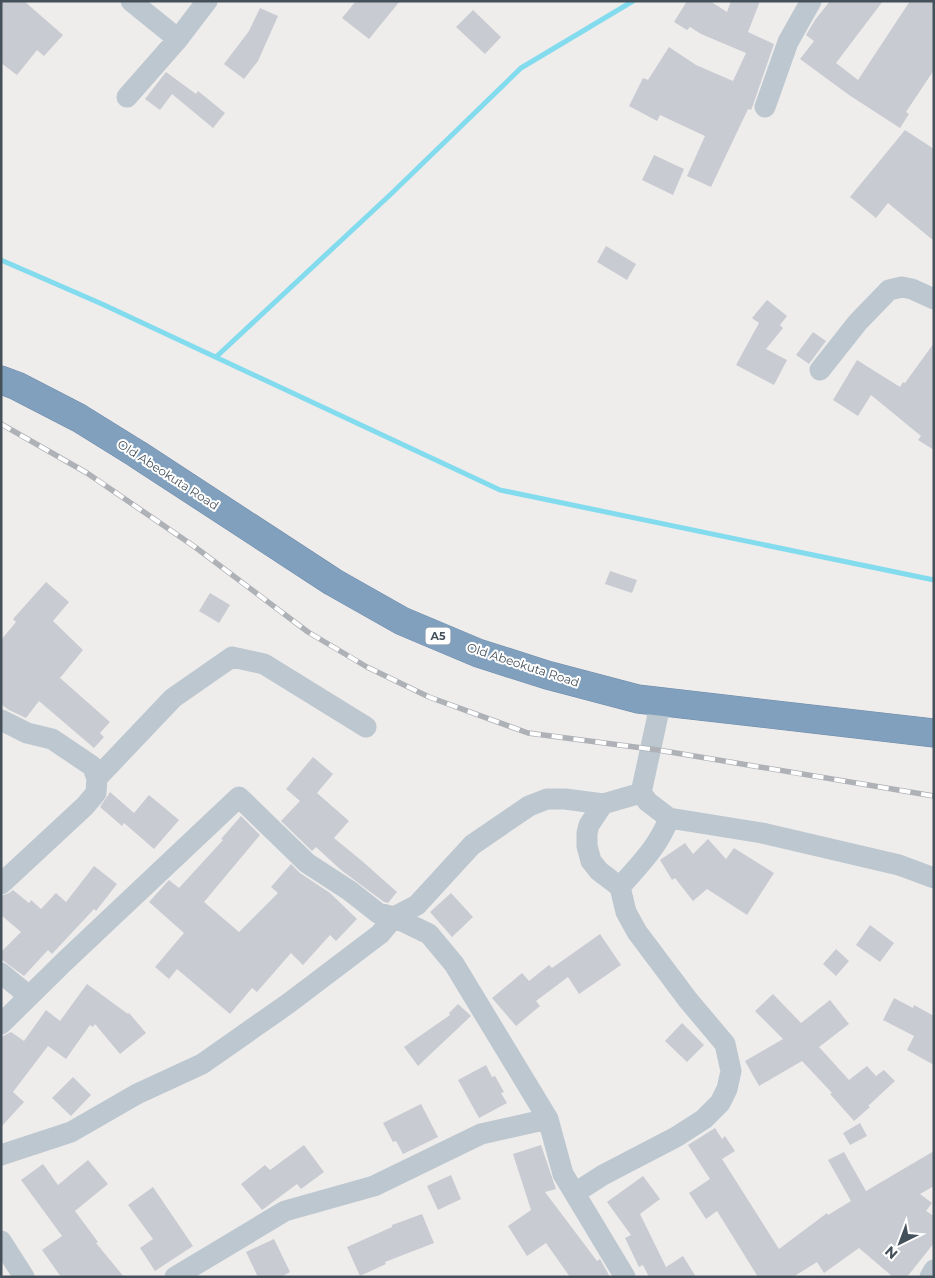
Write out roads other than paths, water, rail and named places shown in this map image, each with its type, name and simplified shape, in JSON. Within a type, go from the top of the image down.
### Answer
[{"type":"highway","name":"Old Abeokuta Road","points":[[1,380],[17,386],[79,418],[333,582],[402,621],[478,653],[547,675],[638,699],[934,733]]},
{"type":"street","points":[[131,1],[178,39]]},
{"type":"street","points":[[127,97],[178,39],[207,1]]},
{"type":"street","points":[[765,107],[788,42],[811,1]]},
{"type":"street","points":[[820,370],[858,322],[889,290],[902,287],[912,289],[934,299]]},
{"type":"street","points":[[97,778],[173,698],[232,657],[264,664],[366,727]]},
{"type":"street","points":[[641,793],[661,701]]},
{"type":"street","points":[[1,720],[27,733],[52,739],[92,766],[97,778],[96,793],[85,806],[1,884]]},
{"type":"street","points":[[1,1155],[71,1132],[137,1094],[202,1064],[380,934],[394,917],[416,905],[472,845],[538,802],[565,798],[603,804],[641,793]]},
{"type":"street","points":[[641,793],[648,802],[669,818],[762,833],[899,866],[934,878]]},
{"type":"street","points":[[1,1024],[239,797],[307,862],[350,891],[378,913],[394,917],[429,934],[454,964],[548,1119],[563,1174],[625,1277]]},
{"type":"street","points":[[575,1193],[604,1174],[676,1137],[704,1119],[720,1103],[727,1089],[731,1070],[725,1044],[688,1000],[637,932],[626,912],[620,887],[599,871],[591,861],[586,846],[589,825],[603,804]]},
{"type":"street","points":[[620,887],[648,856],[664,831],[669,818]]},
{"type":"street","points":[[1,972],[29,996]]},
{"type":"street","points":[[175,1277],[285,1211],[374,1186],[481,1134],[548,1119]]},
{"type":"street","points":[[1,1241],[24,1277]]},
{"type":"street","points":[[930,1277],[934,1270]]},
{"type":"waterway","points":[[216,357],[391,194],[521,68],[633,1]]},
{"type":"waterway","points":[[1,260],[102,304],[500,490],[934,580]]},
{"type":"railway","points":[[1,424],[87,473],[195,547],[308,632],[367,667],[429,697],[528,733],[658,750],[934,796]]}]
